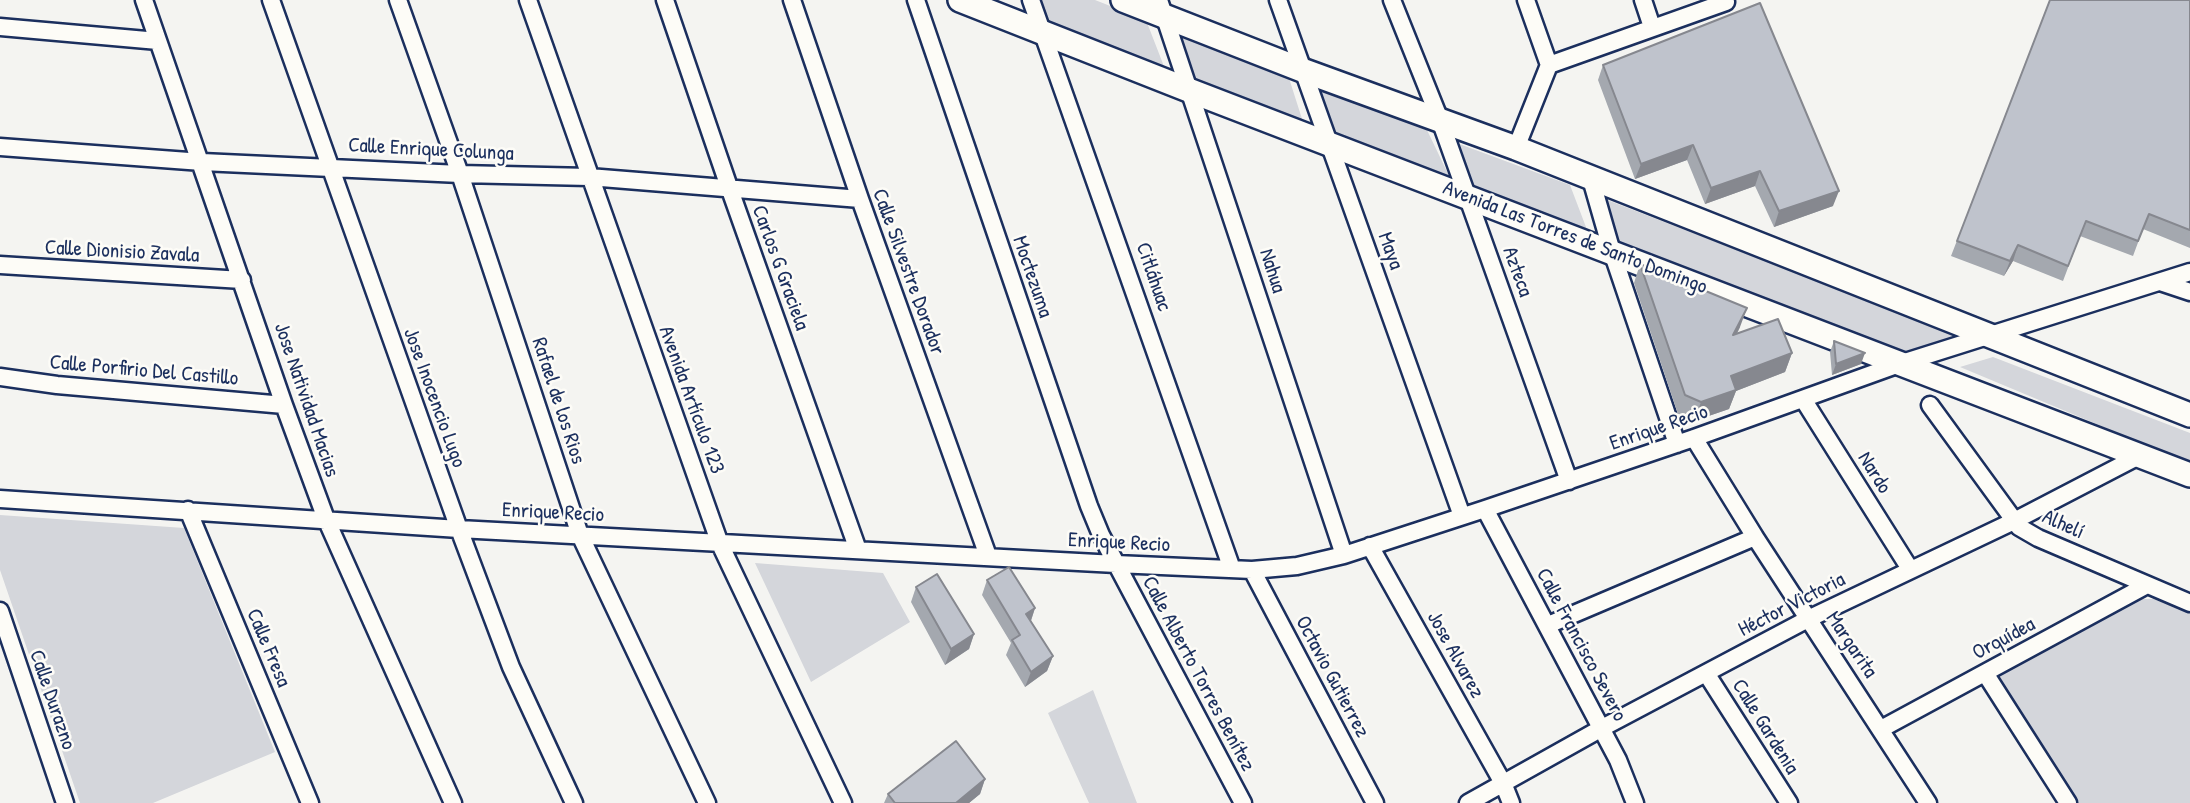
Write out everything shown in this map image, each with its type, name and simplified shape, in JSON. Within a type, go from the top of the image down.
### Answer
[{"type":"street","name":"Jose Natividad Macias","points":[[144,0],[326,519],[453,803]]},
{"type":"street","name":"Jose Inocencio Lugo","points":[[271,0],[458,529],[511,667],[575,803]]},
{"type":"street","name":"Rafael de los Rios","points":[[398,0],[460,174],[580,535],[707,803]]},
{"type":"street","name":"Avenida Artículo 123","points":[[528,0],[720,544],[843,803]]},
{"type":"street","name":"Carlos G Graciela","points":[[665,0],[858,550]]},
{"type":"street","name":"Calle Silvestre Dorador","points":[[792,0],[988,556]]},
{"type":"street","name":"Moctezuma","points":[[916,0],[1076,473],[1116,564]]},
{"type":"street","name":"Avenida Las Torres de Santo Domingo","points":[[960,0],[1191,92],[2190,475]]},
{"type":"street","name":"Citláhuac","points":[[1031,0],[1232,569]]},
{"type":"street","points":[[1123,0],[1163,9],[1302,70],[1516,148],[2190,415]]},
{"type":"street","name":"Maya","points":[[1278,0],[1462,516]]},
{"type":"street","name":"Azteca","points":[[1392,0],[1440,120],[1569,481]]},
{"type":"street","points":[[1516,148],[1549,65],[1526,0]]},
{"type":"street","points":[[1643,0],[1652,27]]},
{"type":"street","points":[[1549,65],[1727,2]]},
{"type":"street","name":"Nahua","points":[[1163,9],[1344,555]]},
{"type":"street","points":[[0,27],[158,41]]},
{"type":"street","name":"Calle Enrique Colunga","points":[[0,147],[202,162],[589,177],[860,199]]},
{"type":"street","points":[[1591,178],[1612,252],[1677,443]]},
{"type":"street","name":"Calle Dionisio Zavala","points":[[0,265],[242,280]]},
{"type":"street","name":"Enrique Recio","points":[[0,499],[720,544],[1252,570],[1297,566],[1344,555],[1485,509],[1902,363],[2190,272]]},
{"type":"street","points":[[2160,282],[2190,292]]},
{"type":"street","name":"Calle Porfirio Del Castillo","points":[[0,377],[57,385],[284,405]]},
{"type":"street","name":"Nardo","points":[[1803,399],[1910,569]]},
{"type":"street","name":"Alhelí","points":[[1930,405],[2019,527],[2038,538],[2190,603]]},
{"type":"street","name":"Margarita","points":[[1694,438],[1928,803]]},
{"type":"street","name":"Héctor Victoria","points":[[1468,803],[1602,728],[1808,619],[2014,521],[2141,455]]},
{"type":"street","name":"Calle Francisco Severo","points":[[1485,509],[1602,728],[1635,803]]},
{"type":"street","name":"Calle Fresa","points":[[188,510],[309,803]]},
{"type":"street","points":[[1548,625],[1755,537]]},
{"type":"street","name":"Jose Alvarez","points":[[1370,546],[1503,783],[1511,803]]},
{"type":"street","name":"Calle Alberto Torres Benítez","points":[[1116,564],[1242,803]]},
{"type":"street","name":"Octavio Gutierrez","points":[[1252,570],[1375,803]]},
{"type":"street","name":"Orquídea","points":[[1881,729],[2147,585]]},
{"type":"street","name":"Calle Durazno","points":[[0,611],[65,803]]},
{"type":"street","name":"Calle Gardenia","points":[[1706,673],[1789,803]]},
{"type":"street","points":[[1985,673],[2068,803]]},
{"type":"street","points":[[1618,760],[1647,803]]},
{"type":"shaded area","points":[[1041,0],[1095,0],[1146,20],[1165,69],[1049,25]]},
{"type":"shaded area","points":[[1179,34],[1288,75],[1303,122],[1196,82]]},
{"type":"shaded area","points":[[1308,82],[1427,130],[1451,180],[1327,132]]},
{"type":"shaded area","points":[[1454,142],[1570,185],[1589,235],[1472,189]]},
{"type":"shaded area","points":[[1597,196],[1962,337],[1899,355],[1613,247]]},
{"type":"shaded area","points":[[1993,357],[2190,433],[2190,463],[1960,367]]},
{"type":"shaded area","points":[[0,515],[184,528],[275,752],[153,803],[80,803],[0,570]]},
{"type":"shaded area","points":[[755,563],[883,573],[910,622],[811,682]]},
{"type":"shaded area","points":[[2142,599],[2154,599],[2190,613],[2190,803],[2072,803],[1996,686],[2001,672]]},
{"type":"shaded area","points":[[1093,690],[1137,803],[1089,803],[1048,713]]},
{"type":"building","points":[[2050,0],[2190,0],[2190,230],[2149,214],[2138,241],[2086,221],[2068,266],[2018,245],[2010,261],[1957,241]]},
{"type":"building","points":[[1760,3],[1839,191],[1779,211],[1760,171],[1711,188],[1693,145],[1641,164],[1603,65]]},
{"type":"building","points":[[1640,264],[1747,308],[1733,335],[1778,319],[1792,353],[1731,376],[1736,390],[1701,402],[1685,395]]},
{"type":"building","points":[[1834,341],[1865,353],[1836,364]]},
{"type":"building","points":[[1009,567],[1035,608],[1026,614],[1053,656],[1031,672],[1012,640],[1020,635],[987,580]]},
{"type":"building","points":[[937,574],[974,634],[951,649],[916,587]]},
{"type":"building","points":[[956,741],[985,779],[956,803],[895,803],[888,794]]}]
